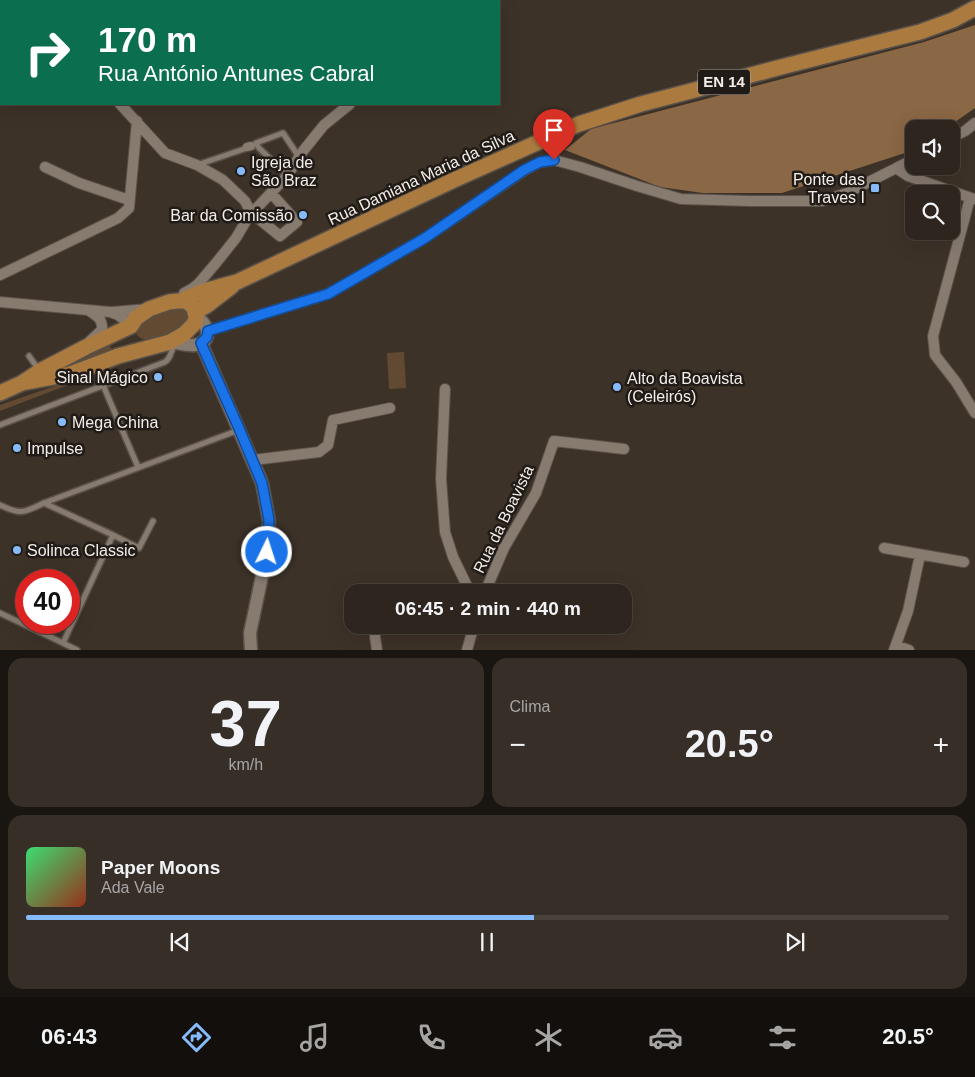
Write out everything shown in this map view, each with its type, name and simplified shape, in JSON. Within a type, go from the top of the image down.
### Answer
[{"type":"main road","name":"Rua Damiana Maria da Silva","points":[[0,392],[44,375],[86,347],[131,325],[136,318],[149,309],[237,282],[578,124],[785,66],[920,32],[953,20],[975,8]]},
{"type":"main road","name":"Rua Damiana Maria da Silva","points":[[44,375],[70,374],[118,356],[174,342],[191,329],[195,322],[202,318],[237,282]]},
{"type":"main road","points":[[178,301],[190,304],[202,318]]},
{"type":"main road","points":[[131,325],[130,333],[133,341],[137,344],[153,346]]},
{"type":"street","points":[[121,105],[165,153],[196,165],[223,180],[245,200],[249,216]]},
{"type":"street","points":[[178,301],[199,283],[216,263],[236,238],[249,216],[287,176],[324,125],[349,105]]},
{"type":"street","points":[[0,275],[118,218],[128,208],[137,121]]},
{"type":"street","points":[[960,134],[975,123]]},
{"type":"street","points":[[202,318],[328,294],[425,238],[524,170],[540,162],[554,160],[681,199],[750,201],[822,201],[847,193],[905,164]]},
{"type":"street","points":[[45,167],[79,183],[129,200]]},
{"type":"street","points":[[896,168],[908,176],[972,198],[933,336],[935,355],[956,382],[975,413]]},
{"type":"street","points":[[249,216],[259,219],[280,236],[297,222],[271,193]]},
{"type":"street","points":[[174,342],[196,345],[207,337],[202,318],[215,288],[214,274],[216,263]]},
{"type":"street","points":[[0,302],[110,312],[149,309]]},
{"type":"street","points":[[86,347],[102,330],[103,324],[100,318],[88,309]]},
{"type":"street","points":[[110,312],[118,315],[131,325]]},
{"type":"street","points":[[201,343],[262,483],[269,520],[267,552],[250,633],[251,650]]},
{"type":"street","points":[[445,389],[441,479],[445,532],[453,557],[466,584]]},
{"type":"street","points":[[252,460],[319,452],[328,445],[333,420],[390,408]]},
{"type":"street","name":"Rua da Boavista","points":[[488,584],[504,548],[536,493],[554,441],[624,448]]},
{"type":"street","points":[[884,548],[964,562]]},
{"type":"street","points":[[902,649],[920,555]]},
{"type":"street","points":[[375,634],[377,650]]},
{"type":"street","points":[[468,650],[472,634]]},
{"type":"lane","points":[[287,176],[258,148],[256,143],[283,133],[299,157]]},
{"type":"lane","points":[[196,165],[247,147]]},
{"type":"lane","points":[[0,425],[165,362],[171,356],[174,342]]},
{"type":"lane","points":[[29,356],[44,375]]},
{"type":"lane","points":[[104,385],[138,467]]},
{"type":"lane","points":[[0,505],[14,512],[25,512],[44,503],[239,430]]},
{"type":"lane","points":[[44,503],[138,548],[153,521]]},
{"type":"lane","points":[[63,643],[113,535]]},
{"type":"lane","points":[[0,613],[77,650]]},
{"type":"shaded area","points":[[975,25],[975,108],[958,120],[905,120],[905,153],[782,193],[703,193],[660,187],[565,150],[591,129],[924,42]]},
{"type":"shaded area","points":[[182,308],[188,317],[182,327],[176,331],[150,340],[142,339],[138,336],[136,330],[138,326],[151,316],[166,310]]},
{"type":"shaded area","points":[[109,344],[113,352],[50,374],[51,371]]},
{"type":"shaded area","points":[[404,352],[406,388],[389,389],[387,353]]},
{"type":"shaded area","points":[[133,360],[0,411],[0,405]]},
{"type":"place","name":"Igreja de São Braz","points":[[241,171]]},
{"type":"place","name":"Ponte das Traves I","points":[[875,188]]},
{"type":"place","name":"Bar da Comissão","points":[[303,215]]},
{"type":"place","name":"Sinal Mágico","points":[[158,377]]},
{"type":"place","name":"Alto da Boavista (Celeirós)","points":[[617,387]]},
{"type":"place","name":"Mega China","points":[[62,422]]},
{"type":"place","name":"Impulse","points":[[17,448]]},
{"type":"place","name":"Solinca Classic","points":[[17,550]]},
{"type":"route","points":[[267,552],[269,520],[262,483],[201,343],[207,337],[208,331],[328,294],[425,238],[524,170],[540,162],[554,160]]}]
